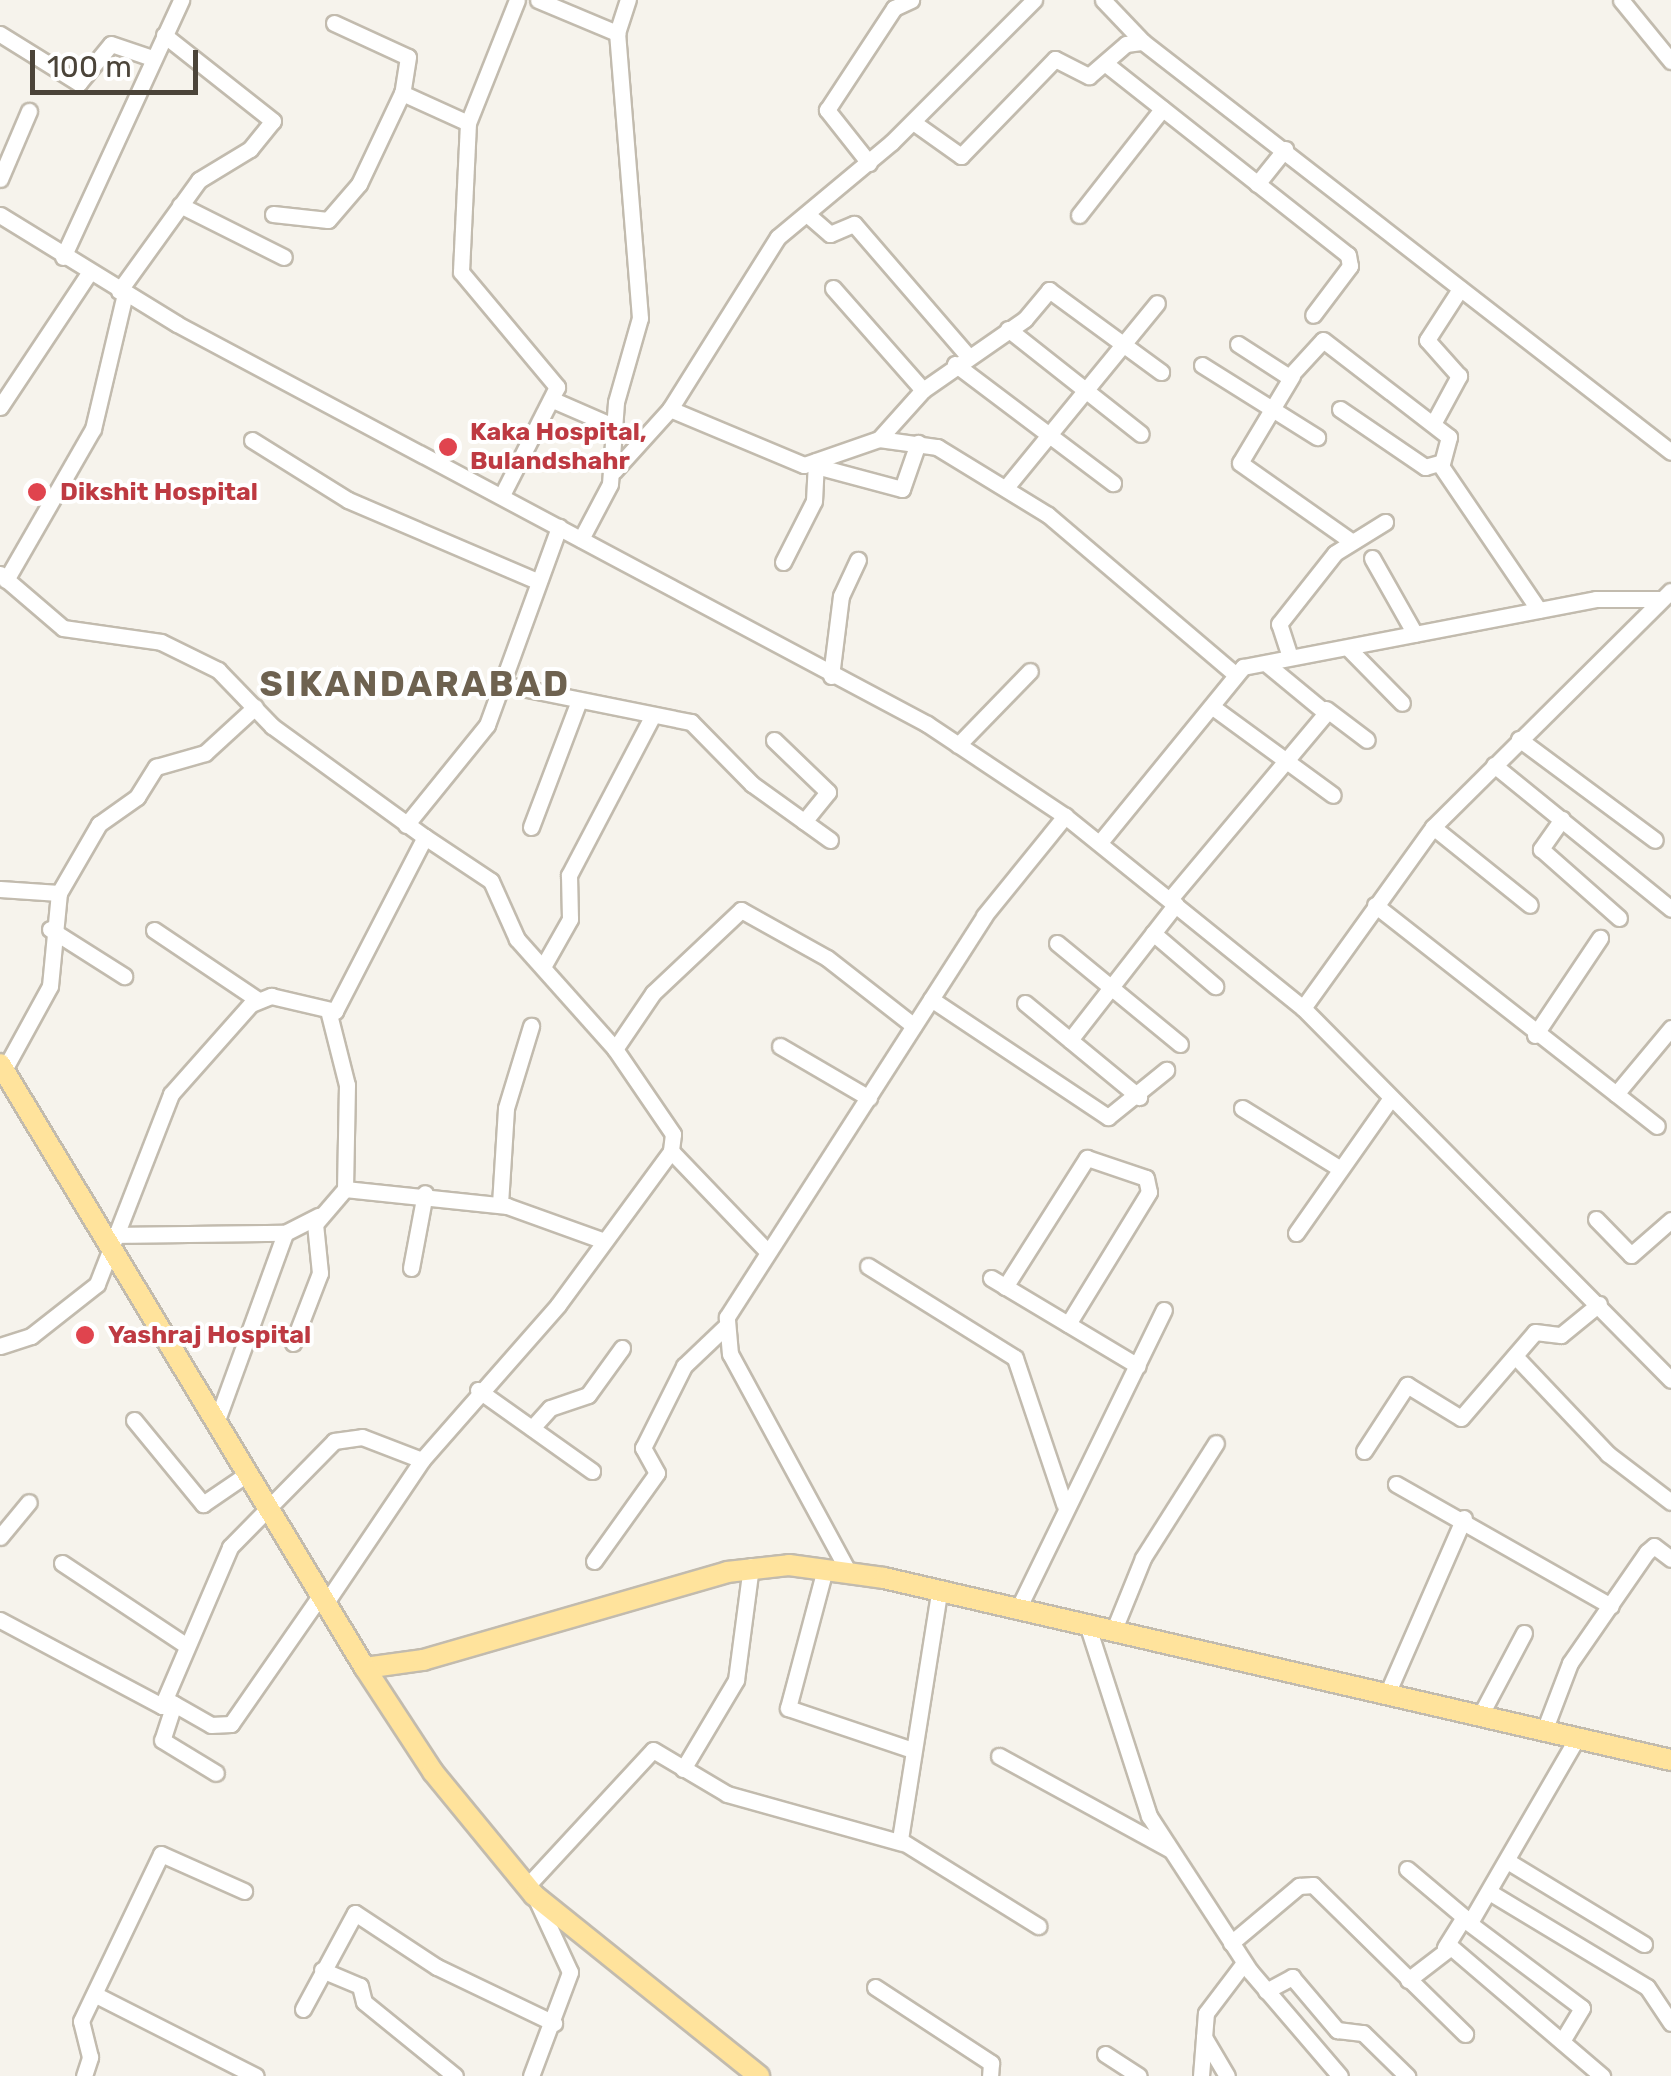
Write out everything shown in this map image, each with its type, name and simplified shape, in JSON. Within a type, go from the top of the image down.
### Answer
[{"type":"main road","points":[[2,1067],[109,1238],[323,1600],[434,1772],[531,1891],[760,2076]]},
{"type":"main road","points":[[365,1668],[423,1660],[751,1566],[826,1569],[1671,1760]]},
{"type":"street","points":[[64,257],[179,5],[161,0]]},
{"type":"street","points":[[502,495],[552,400],[550,372],[461,272],[468,124],[517,0]]},
{"type":"street","points":[[538,0],[617,33]]},
{"type":"street","points":[[614,471],[614,426],[641,274],[617,33],[628,0]]},
{"type":"street","points":[[869,163],[827,110],[890,13],[911,0]]},
{"type":"street","points":[[581,539],[614,471],[670,409],[778,238],[869,163],[1034,0]]},
{"type":"street","points":[[1103,0],[1143,42],[1671,452]]},
{"type":"street","points":[[1621,0],[1671,61]]},
{"type":"street","points":[[273,214],[328,220],[358,184],[402,93],[408,57],[334,22]]},
{"type":"street","points":[[0,34],[79,83],[111,44],[152,58]]},
{"type":"street","points":[[0,1620],[156,1706],[171,1703],[211,1725],[231,1724],[422,1460],[604,1241],[672,1151],[673,1134],[615,1049],[517,938],[484,873],[406,825],[182,650],[62,628],[3,577],[93,429],[122,293],[203,176],[257,142],[273,116],[164,35]]},
{"type":"street","points":[[913,122],[961,156],[1055,59],[1089,76],[1143,42]]},
{"type":"street","points":[[1106,64],[1352,260],[1313,315]]},
{"type":"street","points":[[402,93],[468,124]]},
{"type":"street","points":[[1079,215],[1162,109]]},
{"type":"street","points":[[0,179],[29,112]]},
{"type":"street","points":[[1257,184],[1285,150]]},
{"type":"street","points":[[180,205],[284,257]]},
{"type":"street","points":[[0,215],[122,293],[502,495],[958,745],[1065,816],[1303,1008],[1388,1102],[1599,1304],[1671,1380]]},
{"type":"street","points":[[808,215],[830,234],[854,224],[961,360],[1113,483]]},
{"type":"street","points":[[0,407],[89,273]]},
{"type":"street","points":[[833,288],[923,390]]},
{"type":"street","points":[[1433,424],[1460,376],[1427,340],[1460,289]]},
{"type":"street","points":[[816,464],[879,439],[923,390],[1008,329],[1052,290],[1160,372]]},
{"type":"street","points":[[1008,485],[1048,430],[1156,302]]},
{"type":"street","points":[[1008,329],[1141,434]]},
{"type":"street","points":[[1340,410],[1424,467],[1439,463],[1451,442],[1323,340],[1292,376],[1241,466],[1351,542]]},
{"type":"street","points":[[1238,344],[1292,376]]},
{"type":"street","points":[[1202,365],[1317,437]]},
{"type":"street","points":[[552,400],[614,426]]},
{"type":"street","points":[[670,409],[791,461],[816,464],[902,489],[918,443]]},
{"type":"street","points":[[879,439],[918,443],[1008,485],[1234,674]]},
{"type":"street","points":[[252,440],[348,500],[537,581]]},
{"type":"street","points":[[1439,463],[1538,610]]},
{"type":"street","points":[[783,562],[814,501],[816,464]]},
{"type":"street","points":[[1290,657],[1278,624],[1351,542],[1386,522]]},
{"type":"street","points":[[406,825],[483,732],[559,527]]},
{"type":"street","points":[[1372,558],[1415,634]]},
{"type":"street","points":[[831,676],[841,596],[858,560]]},
{"type":"street","points":[[1100,842],[1214,708],[1234,674],[1290,657],[1350,650],[1538,610],[1638,594],[1668,596]]},
{"type":"street","points":[[1303,1008],[1433,828],[1519,738],[1668,596]]},
{"type":"street","points":[[1350,650],[1402,703]]},
{"type":"street","points":[[1268,665],[1367,740]]},
{"type":"street","points":[[958,745],[1030,672]]},
{"type":"street","points":[[502,684],[690,722],[830,840]]},
{"type":"street","points":[[531,828],[578,702]]},
{"type":"street","points":[[2,1067],[50,986],[50,929],[59,893],[98,824],[136,797],[156,766],[204,753],[255,707]]},
{"type":"street","points":[[1214,708],[1334,795]]},
{"type":"street","points":[[1070,1040],[1281,759],[1326,709]]},
{"type":"street","points":[[544,965],[570,919],[570,875],[652,717]]},
{"type":"street","points":[[1519,738],[1655,840]]},
{"type":"street","points":[[774,740],[828,792],[804,822]]},
{"type":"street","points":[[1494,765],[1671,909]]},
{"type":"street","points":[[594,1561],[657,1473],[643,1448],[684,1366],[725,1327],[764,1248],[869,1098],[931,999],[1065,816]]},
{"type":"street","points":[[1562,819],[1541,849],[1619,918]]},
{"type":"street","points":[[1433,828],[1530,905]]},
{"type":"street","points":[[109,1238],[284,1233],[319,1216],[345,1189],[346,1085],[329,1014],[425,837]]},
{"type":"street","points":[[0,889],[59,893]]},
{"type":"street","points":[[1374,905],[1535,1035],[1657,1126]]},
{"type":"street","points":[[615,1049],[653,992],[740,910],[839,966],[914,1026]]},
{"type":"street","points":[[50,929],[124,976]]},
{"type":"street","points":[[154,930],[258,1000],[329,1014]]},
{"type":"street","points":[[1153,933],[1215,986]]},
{"type":"street","points":[[1535,1035],[1600,938]]},
{"type":"street","points":[[1057,943],[1180,1044]]},
{"type":"street","points":[[931,999],[1108,1117],[1139,1097],[1166,1070]]},
{"type":"street","points":[[0,1346],[32,1336],[87,1293],[109,1238],[138,1191],[171,1094],[258,1000]]},
{"type":"street","points":[[1025,1003],[1139,1097]]},
{"type":"street","points":[[500,1204],[506,1108],[531,1026]]},
{"type":"street","points":[[1616,1094],[1671,1028]]},
{"type":"street","points":[[780,1046],[869,1098]]},
{"type":"street","points":[[1296,1233],[1336,1166],[1388,1102]]},
{"type":"street","points":[[1242,1108],[1336,1166]]},
{"type":"street","points":[[672,1151],[764,1248]]},
{"type":"street","points":[[1006,1287],[1087,1158],[1146,1178],[1149,1192],[1068,1324]]},
{"type":"street","points":[[345,1189],[500,1204],[604,1241]]},
{"type":"street","points":[[410,1268],[425,1194]]},
{"type":"street","points":[[293,1343],[320,1273],[319,1216]]},
{"type":"street","points":[[1596,1219],[1631,1255],[1671,1220]]},
{"type":"street","points":[[216,1423],[284,1233]]},
{"type":"street","points":[[868,1266],[1015,1358],[1064,1504]]},
{"type":"street","points":[[991,1278],[1138,1366]]},
{"type":"street","points":[[1364,1450],[1407,1385],[1461,1418],[1535,1332],[1561,1334],[1599,1304]]},
{"type":"street","points":[[1017,1611],[1064,1504],[1164,1310]]},
{"type":"street","points":[[725,1327],[730,1354],[848,1571]]},
{"type":"street","points":[[532,1428],[550,1408],[588,1395],[622,1348]]},
{"type":"street","points":[[1515,1356],[1608,1454],[1671,1502]]},
{"type":"street","points":[[478,1390],[592,1471]]},
{"type":"street","points":[[134,1420],[204,1504],[247,1474]]},
{"type":"street","points":[[216,1773],[162,1740],[184,1644],[225,1554],[267,1507],[342,1437],[422,1460]]},
{"type":"street","points":[[1113,1632],[1143,1558],[1216,1443]]},
{"type":"street","points":[[1396,1484],[1464,1518],[1611,1606]]},
{"type":"street","points":[[0,1537],[29,1502]]},
{"type":"street","points":[[1387,1694],[1464,1518]]},
{"type":"street","points":[[1544,1730],[1570,1663],[1651,1548],[1671,1559]]},
{"type":"street","points":[[62,1564],[184,1644]]},
{"type":"street","points":[[683,1769],[736,1680],[751,1566]]},
{"type":"street","points":[[826,1569],[788,1708],[910,1749]]},
{"type":"street","points":[[902,1843],[910,1749],[939,1593]]},
{"type":"street","points":[[1088,1627],[1132,1782],[1244,1963],[1340,2076]]},
{"type":"street","points":[[1480,1716],[1524,1632]]},
{"type":"street","points":[[1408,1980],[1445,1947],[1492,1893],[1577,1738]]},
{"type":"street","points":[[531,2076],[556,2017],[570,1963],[531,1891],[648,1751],[738,1798],[902,1843],[1038,1926]]},
{"type":"street","points":[[998,1756],[1173,1851]]},
{"type":"street","points":[[84,2076],[90,2057],[79,2026],[160,1854],[244,1891]]},
{"type":"street","points":[[1509,1862],[1644,1944]]},
{"type":"street","points":[[1406,1869],[1582,2008],[1562,2041]]},
{"type":"street","points":[[1231,1943],[1306,1884],[1466,2034]]},
{"type":"street","points":[[1492,1893],[1647,1987],[1671,2023]]},
{"type":"street","points":[[302,2009],[355,1913],[437,1967],[556,2017]]},
{"type":"street","points":[[1445,1947],[1602,2076]]},
{"type":"street","points":[[1201,2076],[1202,2034],[1211,2000],[1244,1963]]},
{"type":"street","points":[[322,1970],[360,1986],[364,2002],[455,2076]]},
{"type":"street","points":[[1266,1991],[1292,1978],[1337,2030],[1363,2033],[1407,2076]]},
{"type":"street","points":[[875,1988],[990,2063],[990,2076]]},
{"type":"street","points":[[96,1995],[256,2076]]},
{"type":"street","points":[[1202,2034],[1227,2076]]},
{"type":"street","points":[[1105,2054],[1139,2076]]},
{"type":"place","name":"Kaka Hospital, Bulandshahr","points":[[448,447]]},
{"type":"place","name":"Dikshit Hospital","points":[[37,492]]},
{"type":"place","name":"Yashraj Hospital","points":[[85,1335]]},
{"type":"district","name":"SIKANDARABAD","points":[[415,684]]}]
